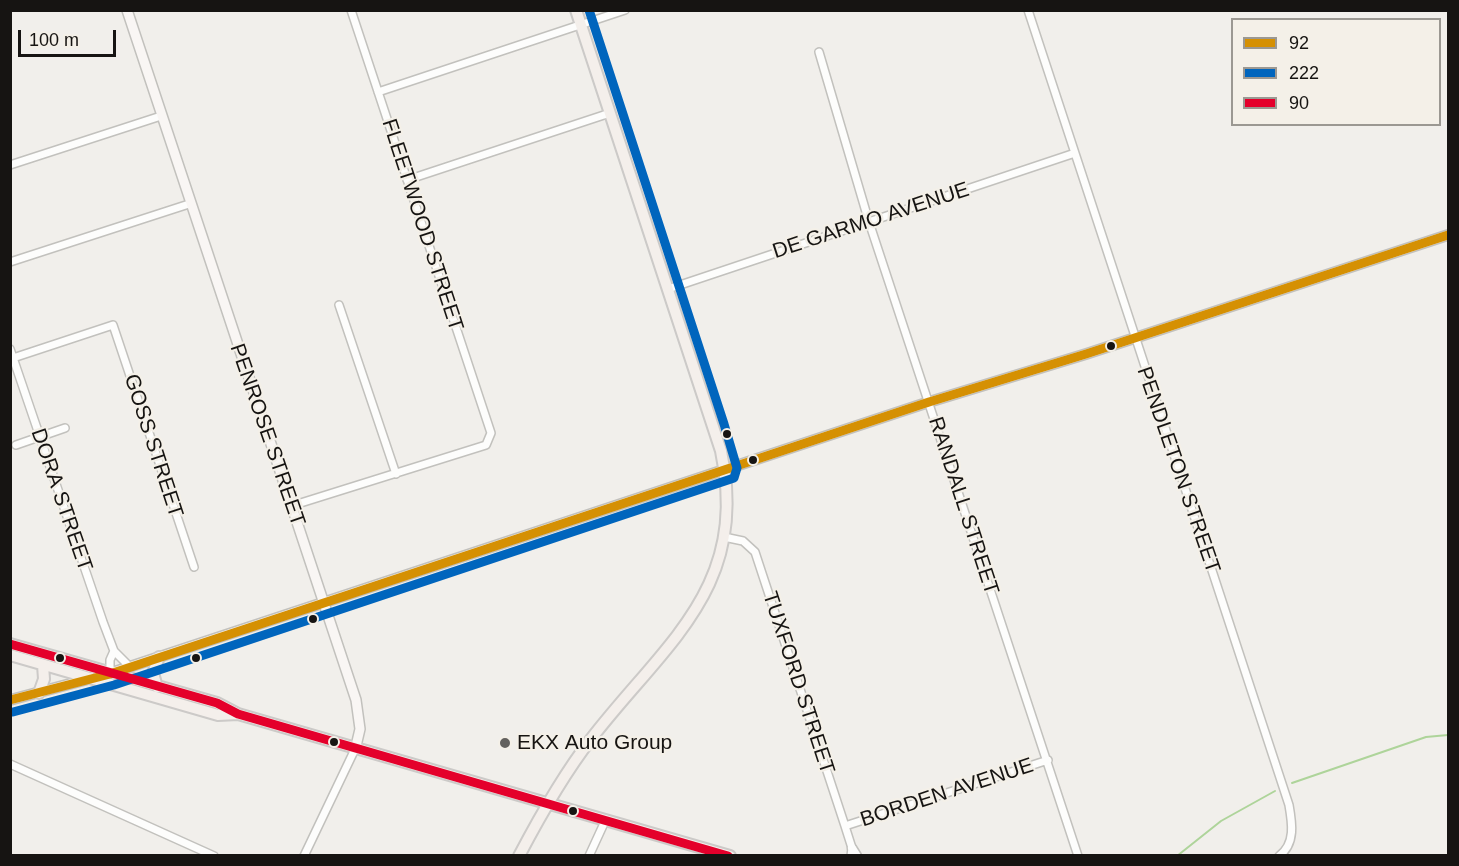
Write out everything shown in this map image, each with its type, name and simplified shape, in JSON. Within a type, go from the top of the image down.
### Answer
[{"type":"main road","name":"PENROSE STREET","points":[[127,10],[189,204],[358,707],[360,729],[356,746]]},
{"type":"main road","points":[[519,855],[549,803],[591,739],[696,612],[715,572],[724,537],[726,514],[725,470],[576,10]]},
{"type":"main road","points":[[10,700],[110,674],[929,402],[1449,235]]},
{"type":"main road","points":[[10,644],[229,707],[238,714]]},
{"type":"main road","points":[[10,655],[218,715],[238,714],[356,746],[730,855]]},
{"type":"main road","points":[[157,687],[153,673],[159,657]]},
{"type":"main road","points":[[39,693],[44,679],[43,665]]},
{"type":"street","name":"FLEETWOOD STREET","points":[[351,10],[491,433],[490,441],[486,445],[396,474]]},
{"type":"street","points":[[378,92],[625,10]]},
{"type":"street","name":"PENDLETON STREET","points":[[1028,10],[1289,805],[1293,827],[1285,851],[1279,855]]},
{"type":"street","name":"RANDALL STREET","points":[[819,52],[869,222],[1078,855]]},
{"type":"street","points":[[406,180],[610,113]]},
{"type":"street","points":[[10,165],[161,116]]},
{"type":"street","name":"DE GARMO AVENUE","points":[[668,289],[1075,153]]},
{"type":"street","points":[[10,262],[189,204]]},
{"type":"street","points":[[291,506],[396,474],[339,304]]},
{"type":"street","name":"GOSS STREET","points":[[12,359],[113,325],[194,567]]},
{"type":"street","name":"DORA STREET","points":[[10,349],[114,651],[130,667]]},
{"type":"street","points":[[16,445],[65,428]]},
{"type":"street","name":"TUXFORD STREET","points":[[724,537],[743,541],[754,552],[853,853]]},
{"type":"street","name":"DORA STREET","points":[[110,674],[110,660],[114,651]]},
{"type":"street","name":"PENROSE STREET","points":[[304,855],[356,746]]},
{"type":"street","name":"BORDEN AVENUE","points":[[845,826],[1048,760]]},
{"type":"street","points":[[10,764],[214,855]]},
{"type":"street","points":[[589,855],[606,819]]},
{"type":"waterway","points":[[1292,783],[1426,737],[1448,735]]},
{"type":"waterway","points":[[1177,856],[1221,821],[1275,791]]},
{"type":"transit line","name":"222","points":[[13,712],[114,685],[734,478],[737,468],[724,424],[589,10]]},
{"type":"transit line","name":"92","points":[[10,700],[110,674],[929,402],[1086,354],[1448,235]]},
{"type":"transit line","name":"90","points":[[10,644],[217,703],[238,714],[728,856]]},
{"type":"place","name":"EKX Auto Group","points":[[505,743]]}]
